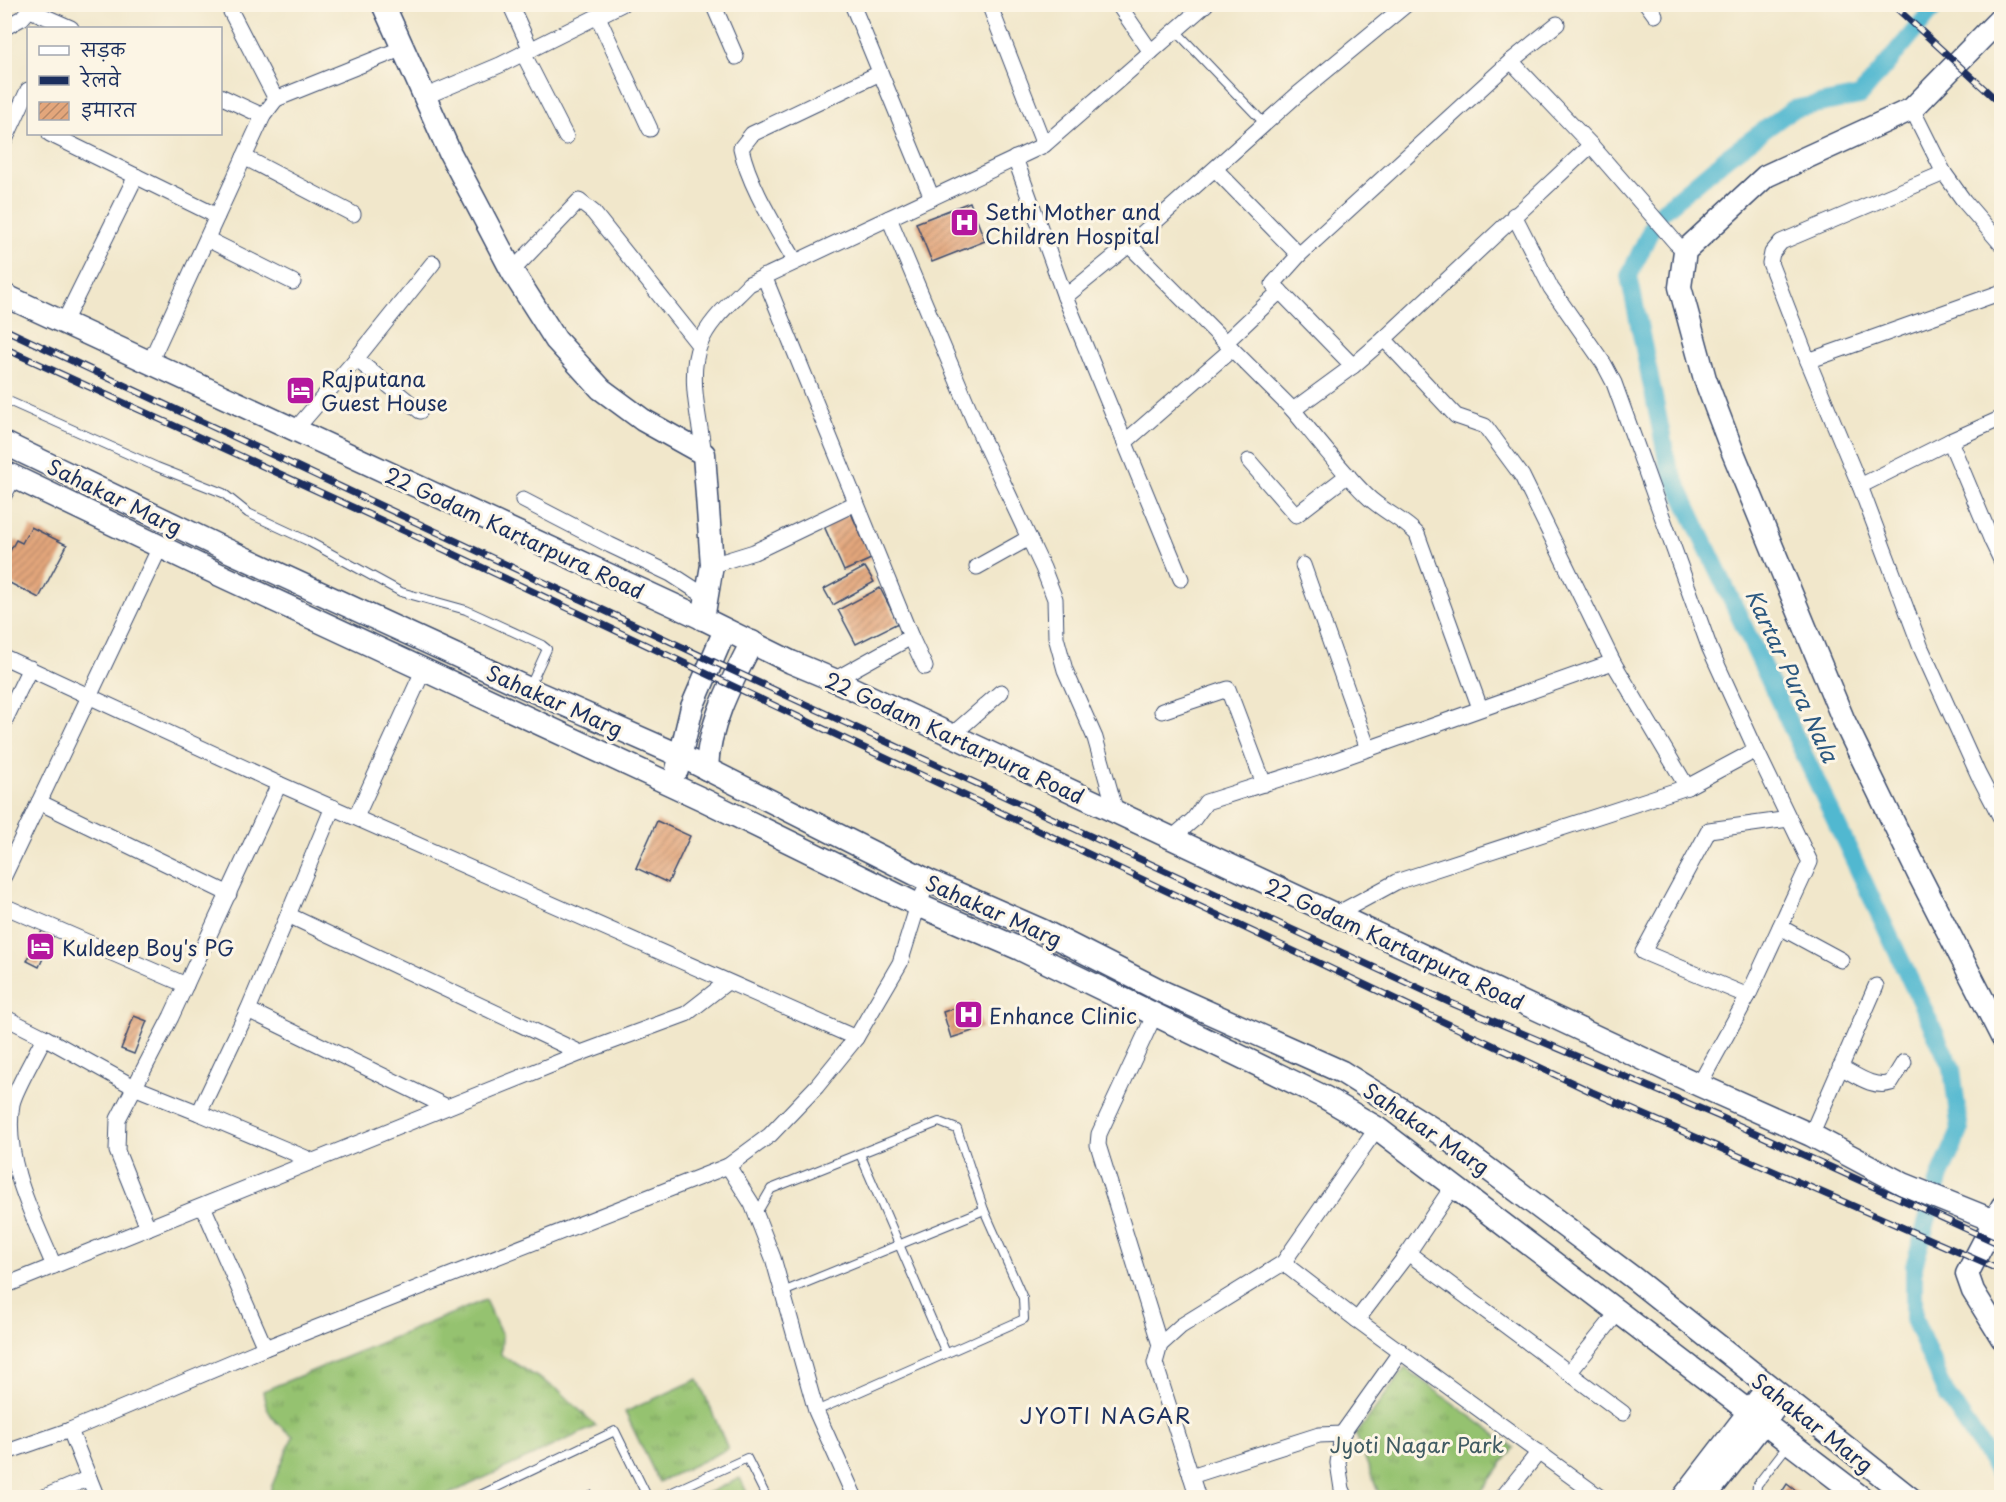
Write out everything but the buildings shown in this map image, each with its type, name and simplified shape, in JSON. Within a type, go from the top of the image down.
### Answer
[{"type":"street","points":[[53,4],[63,27]]},
{"type":"street","points":[[227,4],[276,99]]},
{"type":"street","points":[[383,4],[450,153],[512,271],[556,340],[601,389],[643,420],[704,454]]},
{"type":"street","points":[[510,4],[527,51],[566,137]]},
{"type":"street","points":[[424,97],[527,51],[622,4]]},
{"type":"street","points":[[713,4],[736,57]]},
{"type":"street","points":[[852,4],[932,198]]},
{"type":"street","points":[[989,4],[1044,145]]},
{"type":"street","points":[[1118,4],[1151,52]]},
{"type":"street","points":[[703,619],[705,596],[712,565],[704,454],[694,376],[699,345],[722,312],[749,284],[764,276],[1044,145],[1206,4]]},
{"type":"street","points":[[1065,297],[1129,245],[1265,124],[1407,4]]},
{"type":"street","points":[[4,28],[22,18],[32,7],[63,27]]},
{"type":"street","points":[[598,17],[650,129]]},
{"type":"street","points":[[1681,247],[1766,176],[1912,109],[2001,17]]},
{"type":"street","points":[[1353,366],[1273,284],[1299,255],[1511,61],[1557,24]]},
{"type":"street","points":[[150,362],[263,116],[276,99],[403,48]]},
{"type":"street","points":[[1511,61],[1591,145],[1681,247],[1680,287],[1705,379],[1732,450],[1843,719],[1918,875],[2001,1037]]},
{"type":"street","points":[[795,261],[752,180],[744,163],[741,148],[752,134],[880,72]]},
{"type":"street","points":[[4,141],[22,120],[27,95]]},
{"type":"street","points":[[222,97],[263,116]]},
{"type":"street","points":[[1912,109],[1944,172],[1964,201],[2001,244]]},
{"type":"street","points":[[52,135],[217,216]]},
{"type":"street","points":[[1293,410],[1353,366],[1384,339],[1591,145]]},
{"type":"street","points":[[244,157],[353,214]]},
{"type":"street","points":[[1015,158],[1065,297],[1181,579]]},
{"type":"street","points":[[1215,169],[1299,255]]},
{"type":"street","points":[[1944,172],[1781,242],[1772,253],[1770,263],[1860,486],[1921,648],[2001,820]]},
{"type":"street","points":[[64,322],[136,176]]},
{"type":"street","points":[[512,271],[579,201],[592,212],[699,345]]},
{"type":"street","points":[[1514,215],[1551,288],[1604,364],[1614,383],[1706,640],[1810,862],[1748,996],[1699,1085]]},
{"type":"street","points":[[889,218],[975,423],[1043,568],[1055,599],[1056,637],[1065,670],[1095,738],[1116,812]]},
{"type":"street","points":[[207,239],[293,282]]},
{"type":"street","points":[[1129,245],[1293,410],[1367,497],[1396,519],[1408,524],[1418,534],[1480,708]]},
{"type":"street","points":[[295,430],[356,359],[433,262]]},
{"type":"street","points":[[764,276],[925,667]]},
{"type":"street","points":[[1125,442],[1229,345],[1280,291]]},
{"type":"street","points":[[1808,361],[2001,292]]},
{"type":"street","name":"22 Godam Kartarpura Road","points":[[4,295],[1811,1136],[1903,1184],[1994,1217]]},
{"type":"street","points":[[1384,339],[1456,416],[1485,426],[1522,476],[1614,662],[1687,787]]},
{"type":"street","points":[[356,359],[420,411]]},
{"type":"street","points":[[1860,486],[2001,418]]},
{"type":"street","points":[[1950,441],[1997,539],[2001,561]]},
{"type":"street","name":"Sahakar Marg","points":[[4,443],[218,546],[681,756],[929,882],[1041,930],[1165,993],[1342,1072],[1441,1134],[1522,1194],[1632,1277],[1775,1393],[1910,1497]]},
{"type":"street","points":[[1249,461],[1296,515],[1348,475]]},
{"type":"street","name":"Sahakar Marg","points":[[11,475],[160,547],[674,786],[918,905],[1020,949],[1326,1098],[1377,1128],[1862,1497]]},
{"type":"street","points":[[524,500],[610,545],[671,573],[705,596]]},
{"type":"street","points":[[712,565],[754,552],[856,504]]},
{"type":"street","points":[[977,567],[1029,538]]},
{"type":"street","points":[[4,876],[11,844],[39,802],[160,547]]},
{"type":"street","points":[[1303,565],[1368,749]]},
{"type":"street","points":[[674,786],[692,707],[725,630]]},
{"type":"street","points":[[834,680],[911,637]]},
{"type":"street","points":[[707,769],[708,748],[713,731],[736,672],[752,642]]},
{"type":"street","points":[[4,657],[279,784],[856,1038]]},
{"type":"street","points":[[1172,838],[1193,820],[1206,802],[1368,749],[1614,662]]},
{"type":"street","points":[[4,722],[30,668]]},
{"type":"street","points":[[356,817],[424,669]]},
{"type":"street","points":[[1162,711],[1228,689],[1264,784]]},
{"type":"street","points":[[952,735],[1001,692]]},
{"type":"street","points":[[1335,915],[1396,882],[1687,787],[1756,750]]},
{"type":"street","points":[[148,1228],[117,1151],[118,1119],[186,985],[279,784]]},
{"type":"street","points":[[39,802],[228,894]]},
{"type":"street","points":[[199,1113],[248,1010],[333,807]]},
{"type":"street","points":[[1748,996],[1643,952],[1709,830],[1789,819]]},
{"type":"street","points":[[4,1453],[69,1430],[266,1348],[728,1166],[770,1135],[817,1086],[856,1038],[900,963],[918,905],[929,882]]},
{"type":"street","points":[[4,906],[186,985]]},
{"type":"street","points":[[288,915],[581,1053]]},
{"type":"street","points":[[1779,927],[1841,960]]},
{"type":"street","points":[[4,1286],[581,1053],[686,1014],[727,982]]},
{"type":"street","points":[[1811,1136],[1876,986]]},
{"type":"street","points":[[248,1010],[447,1107]]},
{"type":"street","points":[[1154,1016],[1099,1134],[1098,1145],[1160,1345]]},
{"type":"street","points":[[4,1017],[134,1087],[313,1161]]},
{"type":"street","points":[[44,1037],[12,1102],[11,1135],[20,1183],[54,1266]]},
{"type":"street","points":[[1840,1067],[1876,1085],[1883,1086],[1891,1083],[1904,1062]]},
{"type":"street","points":[[1198,1497],[1155,1363],[1160,1345],[1181,1326],[1283,1263],[1377,1128]]},
{"type":"street","points":[[728,1166],[755,1212],[773,1258],[816,1410],[855,1497]]},
{"type":"street","points":[[1357,1320],[1408,1253],[1453,1185]]},
{"type":"street","points":[[203,1206],[266,1348]]},
{"type":"street","points":[[1994,1217],[1967,1274],[1973,1291],[2001,1338]]},
{"type":"street","points":[[1408,1253],[1623,1413]]},
{"type":"street","points":[[1283,1263],[1357,1320],[1601,1497]]},
{"type":"street","points":[[1569,1373],[1619,1311]]},
{"type":"street","points":[[1346,1497],[1342,1489],[1338,1463],[1342,1434],[1401,1351]]},
{"type":"street","points":[[1683,1497],[1775,1393]]},
{"type":"street","points":[[1704,1497],[1757,1416]]},
{"type":"street","points":[[69,1430],[97,1497]]},
{"type":"street","points":[[1191,1476],[1319,1435],[1342,1434]]},
{"type":"street","points":[[1502,1497],[1539,1452]]},
{"type":"street","points":[[42,1497],[89,1478]]},
{"type":"lane","points":[[1176,31],[1265,124]]},
{"type":"lane","points":[[4,399],[157,467],[224,493],[248,513],[316,545],[401,592],[466,610],[542,645],[547,649],[529,689]]},
{"type":"lane","points":[[4,502],[11,475]]},
{"type":"lane","points":[[755,1212],[760,1208],[771,1189],[939,1122],[957,1130],[984,1210],[1023,1298],[1024,1319],[816,1410]]},
{"type":"lane","points":[[860,1154],[946,1353]]},
{"type":"lane","points":[[783,1292],[984,1210]]},
{"type":"lane","points":[[474,1497],[615,1431],[648,1497]]},
{"type":"lane","points":[[1755,1497],[1757,1485],[1791,1442]]},
{"type":"lane","points":[[659,1497],[747,1458],[766,1497]]},
{"type":"green space","points":[[485,1300],[502,1336],[501,1355],[560,1391],[596,1426],[443,1497],[270,1497],[271,1488],[293,1436],[272,1417],[266,1406],[263,1391]]},
{"type":"green space","name":"Jyoti Nagar Park","points":[[1405,1368],[1514,1448],[1477,1497],[1380,1497],[1356,1435]]},
{"type":"green space","points":[[698,1379],[728,1449],[659,1482],[625,1412]]},
{"type":"green space","points":[[740,1478],[749,1497],[699,1497]]},
{"type":"waterway","name":"Kartar Pura Nala","points":[[1937,4],[1860,96],[1793,109],[1727,157],[1658,215],[1629,276],[1668,465],[1952,1069],[1960,1131],[1940,1176],[1914,1266],[1914,1319],[1945,1392],[2002,1478]]},
{"type":"railway","points":[[1892,4],[2002,105]]},
{"type":"railway","points":[[4,329],[712,661],[1451,1003],[1718,1116],[2002,1245]]},
{"type":"railway","points":[[4,348],[407,532],[1592,1092],[2002,1271]]},
{"type":"place","name":"Sethi Mother and Children Hospital","points":[[964,223]]},
{"type":"place","name":"Rajputana Guest House","points":[[300,390]]},
{"type":"place","name":"Kuldeep Boy's PG","points":[[41,947]]},
{"type":"place","name":"Enhance Clinic","points":[[968,1015]]},
{"type":"district","name":"JYOTI NAGAR","points":[[1106,1414]]}]
